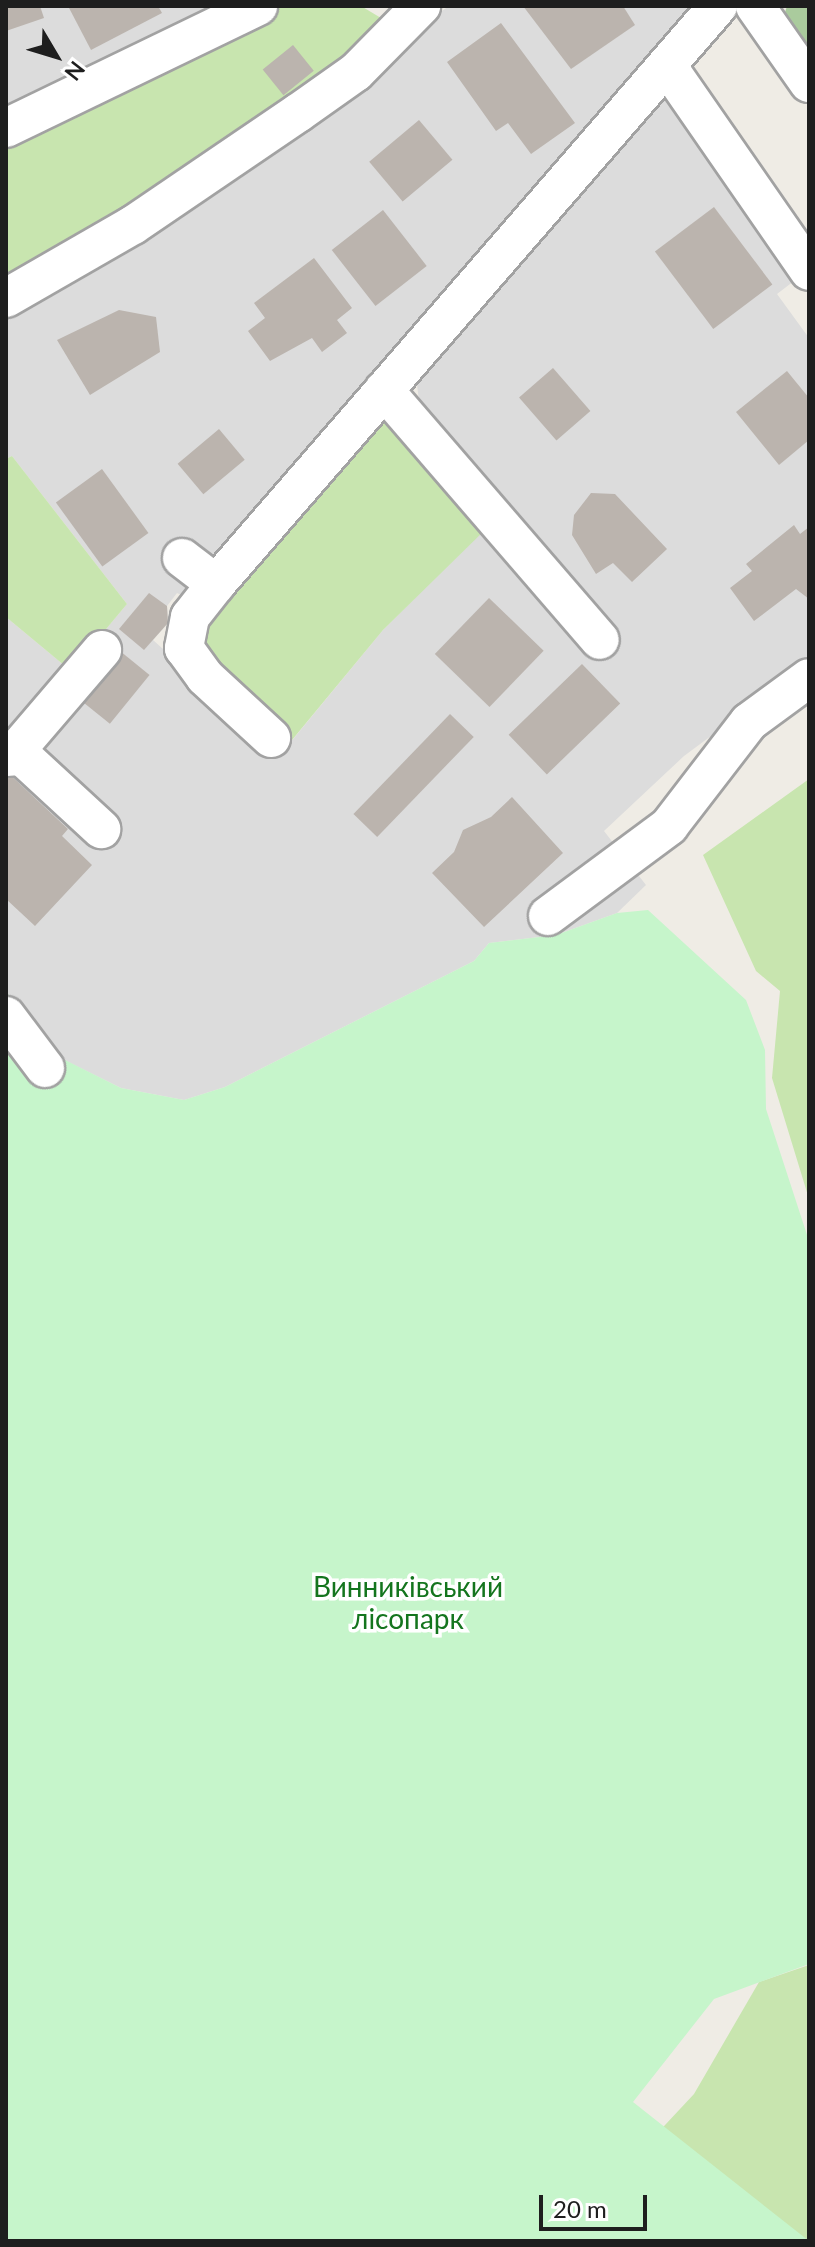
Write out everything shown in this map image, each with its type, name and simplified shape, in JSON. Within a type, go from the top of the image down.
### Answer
[{"type":"street","points":[[6,128],[258,6]]},
{"type":"street","points":[[6,298],[133,225],[298,113],[356,72],[421,6]]},
{"type":"street","points":[[271,738],[205,677],[184,648],[190,617],[718,6]]},
{"type":"street","points":[[755,6],[809,82]]},
{"type":"street","points":[[668,67],[809,271]]},
{"type":"street","points":[[384,390],[600,640]]},
{"type":"street","points":[[182,558],[216,584]]},
{"type":"street","points":[[101,829],[9,756],[102,650]]},
{"type":"street","points":[[548,916],[669,826],[749,722],[809,678]]},
{"type":"street","points":[[6,1016],[45,1068]]},
{"type":"shaded area","points":[[6,6],[232,6],[6,112]]},
{"type":"shaded area","points":[[449,6],[690,6],[688,17],[186,597],[177,593],[167,606],[168,623],[153,640],[280,755],[383,630],[482,532],[597,658],[619,639],[421,416],[416,377],[663,94],[794,281],[777,294],[809,338],[809,663],[684,756],[604,831],[646,885],[617,913],[556,935],[489,943],[474,961],[225,1087],[184,1100],[121,1088],[48,1052],[6,991],[6,617],[71,671],[127,604],[12,456],[6,459],[6,312]]},
{"type":"green space","points":[[279,6],[361,6],[391,24],[359,62],[6,283],[6,141]]},
{"type":"green space","points":[[787,6],[809,6],[809,63],[781,25]]},
{"type":"green space","points":[[389,417],[487,528],[383,630],[292,740],[190,645]]},
{"type":"green space","points":[[12,456],[127,604],[71,671],[6,617],[6,459]]},
{"type":"green space","points":[[809,779],[809,1199],[772,1078],[780,991],[756,971],[703,855]]},
{"type":"green space","name":"Винниківський лісопарк","points":[[648,910],[746,1000],[765,1050],[766,1109],[809,1241],[809,1964],[714,1999],[633,2102],[809,2241],[6,2241],[6,991],[49,1052],[121,1088],[184,1100],[225,1087],[474,961],[489,943],[556,935],[617,913]]},
{"type":"green space","points":[[809,1965],[809,2241],[609,2185],[694,2094],[759,1982]]},
{"type":"building","points":[[6,6],[40,6],[44,18],[6,31]]},
{"type":"building","points":[[68,6],[158,6],[162,13],[91,50]]},
{"type":"building","points":[[523,6],[623,6],[635,25],[571,69]]},
{"type":"building","points":[[501,23],[575,123],[531,154],[508,123],[496,131],[447,62]]},
{"type":"building","points":[[293,45],[314,71],[283,95],[263,70]]},
{"type":"building","points":[[419,120],[452,160],[403,202],[369,162]]},
{"type":"building","points":[[714,207],[772,284],[713,329],[655,252]]},
{"type":"building","points":[[383,210],[427,266],[375,306],[332,250]]},
{"type":"building","points":[[314,258],[352,308],[337,320],[347,333],[322,352],[312,338],[270,361],[248,331],[265,318],[254,303]]},
{"type":"building","points":[[119,310],[156,317],[160,352],[90,395],[57,340]]},
{"type":"building","points":[[553,368],[590,411],[556,441],[519,398]]},
{"type":"building","points":[[787,371],[809,398],[809,440],[779,465],[736,412]]},
{"type":"building","points":[[219,429],[245,460],[203,494],[178,464]]},
{"type":"building","points":[[102,469],[148,533],[102,566],[56,503]]},
{"type":"building","points":[[591,493],[615,494],[667,549],[632,582],[613,563],[596,574],[572,535],[574,515]]},
{"type":"building","points":[[794,525],[800,534],[809,527],[809,599],[796,589],[754,621],[730,588],[752,571],[746,564]]},
{"type":"building","points":[[149,593],[167,606],[168,623],[144,650],[119,629]]},
{"type":"building","points":[[489,598],[544,651],[489,707],[435,654]]},
{"type":"building","points":[[120,651],[150,675],[110,724],[80,700]]},
{"type":"building","points":[[582,664],[620,704],[547,774],[509,735]]},
{"type":"building","points":[[450,714],[474,737],[377,837],[353,814]]},
{"type":"building","points":[[6,771],[68,829],[62,836],[92,865],[35,926],[6,899]]},
{"type":"building","points":[[512,797],[563,853],[484,927],[432,873],[454,852],[463,830],[491,817]]}]
